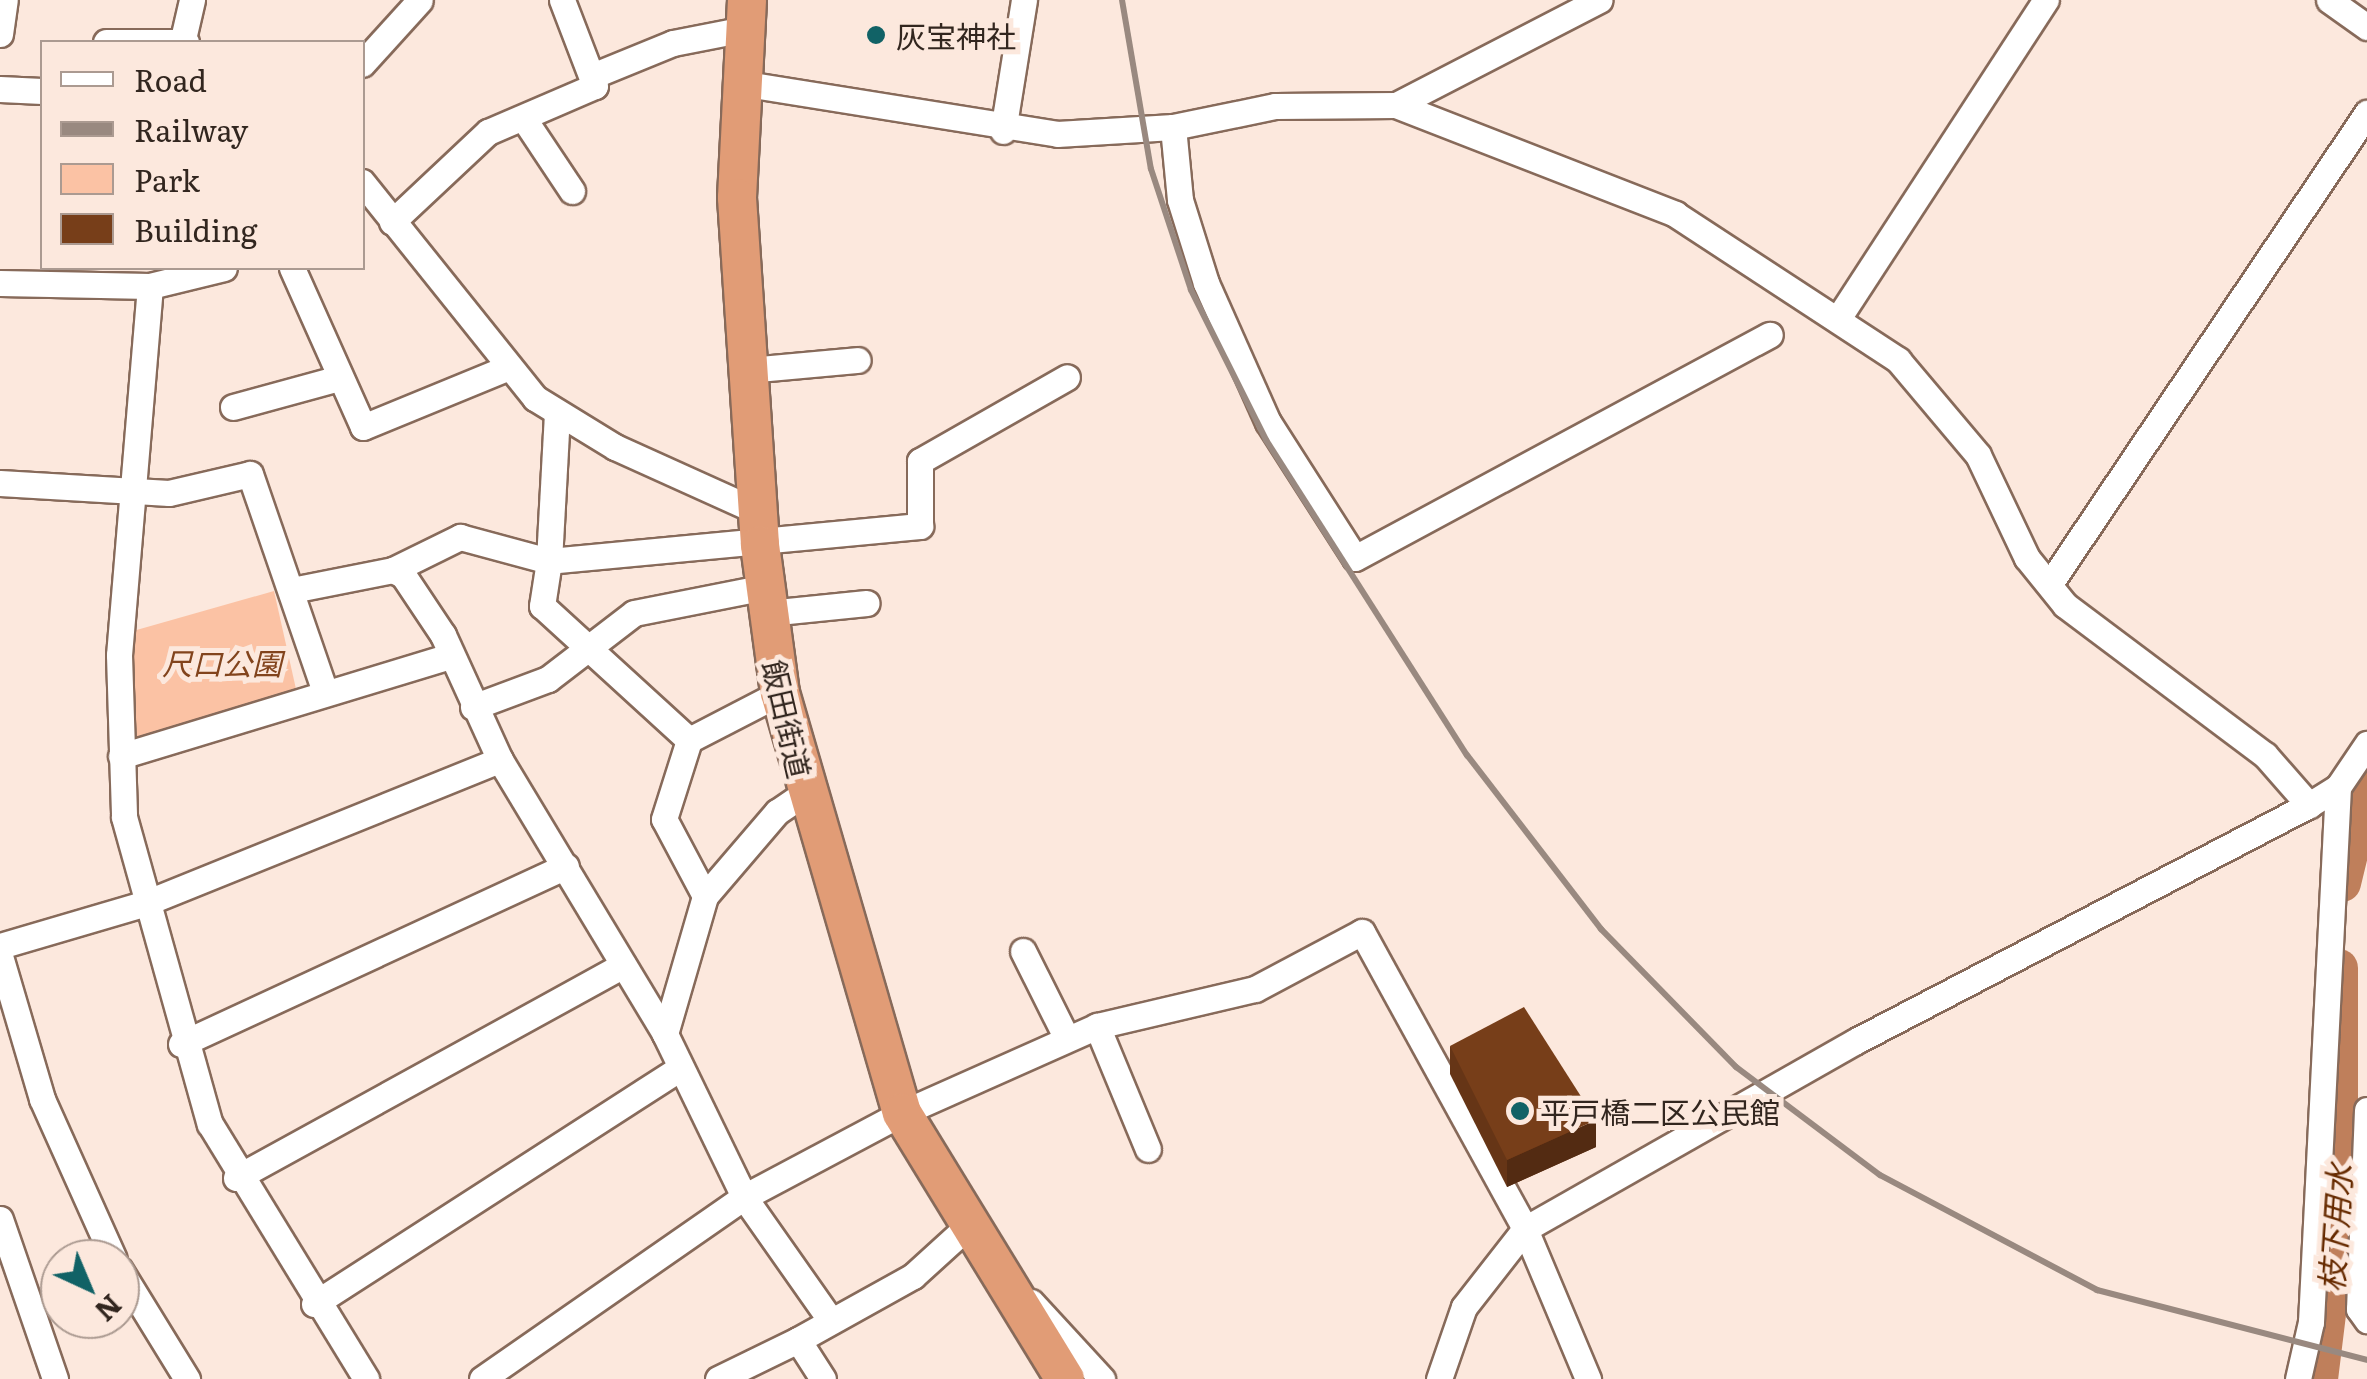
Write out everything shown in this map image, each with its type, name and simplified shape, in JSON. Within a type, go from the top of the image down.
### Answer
[{"type":"highway","name":"飯田街道","points":[[746,14],[740,83],[748,370],[758,528],[780,693],[805,793],[902,1112],[968,1226],[1003,1273],[1065,1379]]},
{"type":"street","points":[[0,34],[6,0]]},
{"type":"street","points":[[185,40],[192,0]]},
{"type":"street","points":[[365,61],[420,0]]},
{"type":"street","points":[[562,0],[597,74]]},
{"type":"street","points":[[1004,131],[1024,0]]},
{"type":"street","points":[[1396,105],[1598,0]]},
{"type":"street","points":[[1839,317],[2046,0]]},
{"type":"street","points":[[2329,0],[2367,27]]},
{"type":"street","points":[[392,222],[488,132],[526,122],[572,102],[597,74],[746,14]]},
{"type":"street","points":[[740,83],[1004,131],[1172,127],[1275,106],[1396,105],[1675,214],[1839,317],[1931,394],[1978,455],[2027,558],[2051,582],[2065,605],[2266,755],[2309,805]]},
{"type":"street","points":[[0,89],[40,91]]},
{"type":"street","points":[[2051,582],[2367,113]]},
{"type":"street","points":[[526,122],[572,191]]},
{"type":"street","points":[[1172,127],[1180,200],[1206,284],[1268,422],[1355,558],[1770,335]]},
{"type":"street","points":[[365,186],[456,292],[506,368],[557,413],[758,528]]},
{"type":"street","points":[[0,284],[150,286],[216,270]]},
{"type":"street","points":[[293,270],[356,421],[372,427],[506,368]]},
{"type":"street","points":[[150,286],[137,494],[119,655],[121,756],[143,904],[181,1044],[236,1178],[366,1379]]},
{"type":"street","points":[[748,370],[858,360]]},
{"type":"street","points":[[233,407],[340,378]]},
{"type":"street","points":[[292,590],[393,570],[460,538],[549,561],[758,528],[920,526],[920,461],[1066,378]]},
{"type":"street","points":[[557,413],[549,561],[537,596],[585,652],[689,740]]},
{"type":"street","points":[[0,484],[137,494],[250,474],[325,692]]},
{"type":"street","points":[[393,570],[451,656],[500,760],[664,1034],[744,1198],[831,1321]]},
{"type":"street","points":[[473,708],[548,679],[634,613],[766,600],[866,603]]},
{"type":"street","points":[[121,756],[451,656]]},
{"type":"street","points":[[705,896],[664,819],[689,740],[780,693]]},
{"type":"street","points":[[2298,1379],[2311,1322],[2352,787],[2367,744]]},
{"type":"street","points":[[0,946],[143,904],[500,760]]},
{"type":"street","points":[[1439,1379],[1464,1307],[1525,1229],[1856,1041],[2309,805],[2352,787]]},
{"type":"street","points":[[664,1034],[705,896],[777,812],[805,793]]},
{"type":"street","points":[[181,1044],[566,866]]},
{"type":"street","points":[[482,1379],[744,1198],[902,1112],[1097,1026],[1255,989],[1362,932],[1525,1229],[1588,1379]]},
{"type":"street","points":[[1023,950],[1066,1038]]},
{"type":"street","points":[[0,956],[42,1099],[105,1239]]},
{"type":"street","points":[[236,1178],[623,965]]},
{"type":"street","points":[[1097,1026],[1148,1149]]},
{"type":"street","points":[[314,1304],[678,1069]]},
{"type":"street","points":[[2367,1110],[2360,1309],[2367,1320]]},
{"type":"street","points":[[0,1219],[55,1379]]},
{"type":"street","points":[[718,1379],[913,1276],[968,1226]]},
{"type":"street","points":[[1003,1273],[1102,1379]]},
{"type":"street","points":[[140,1303],[187,1379]]},
{"type":"street","points":[[798,1340],[822,1379]]},
{"type":"green space","name":"尺口公園","points":[[274,591],[298,698],[122,748],[126,633]]},
{"type":"building","name":"平戸橋二区公民館","points":[[1524,1007],[1596,1120],[1507,1160],[1450,1046]]},
{"type":"waterway","points":[[2342,883],[2367,780]]},
{"type":"waterway","name":"枝下用水","points":[[2319,1379],[2339,1215],[2339,968]]},
{"type":"railway","points":[[1122,0],[1151,169],[1191,290],[1266,440],[1467,755],[1601,929],[1736,1067],[1880,1175],[2097,1290],[2367,1360]]},
{"type":"place","name":"灰宝神社","points":[[876,35]]},
{"type":"place","name":"平戸橋二区公民館","points":[[1520,1111]]}]
